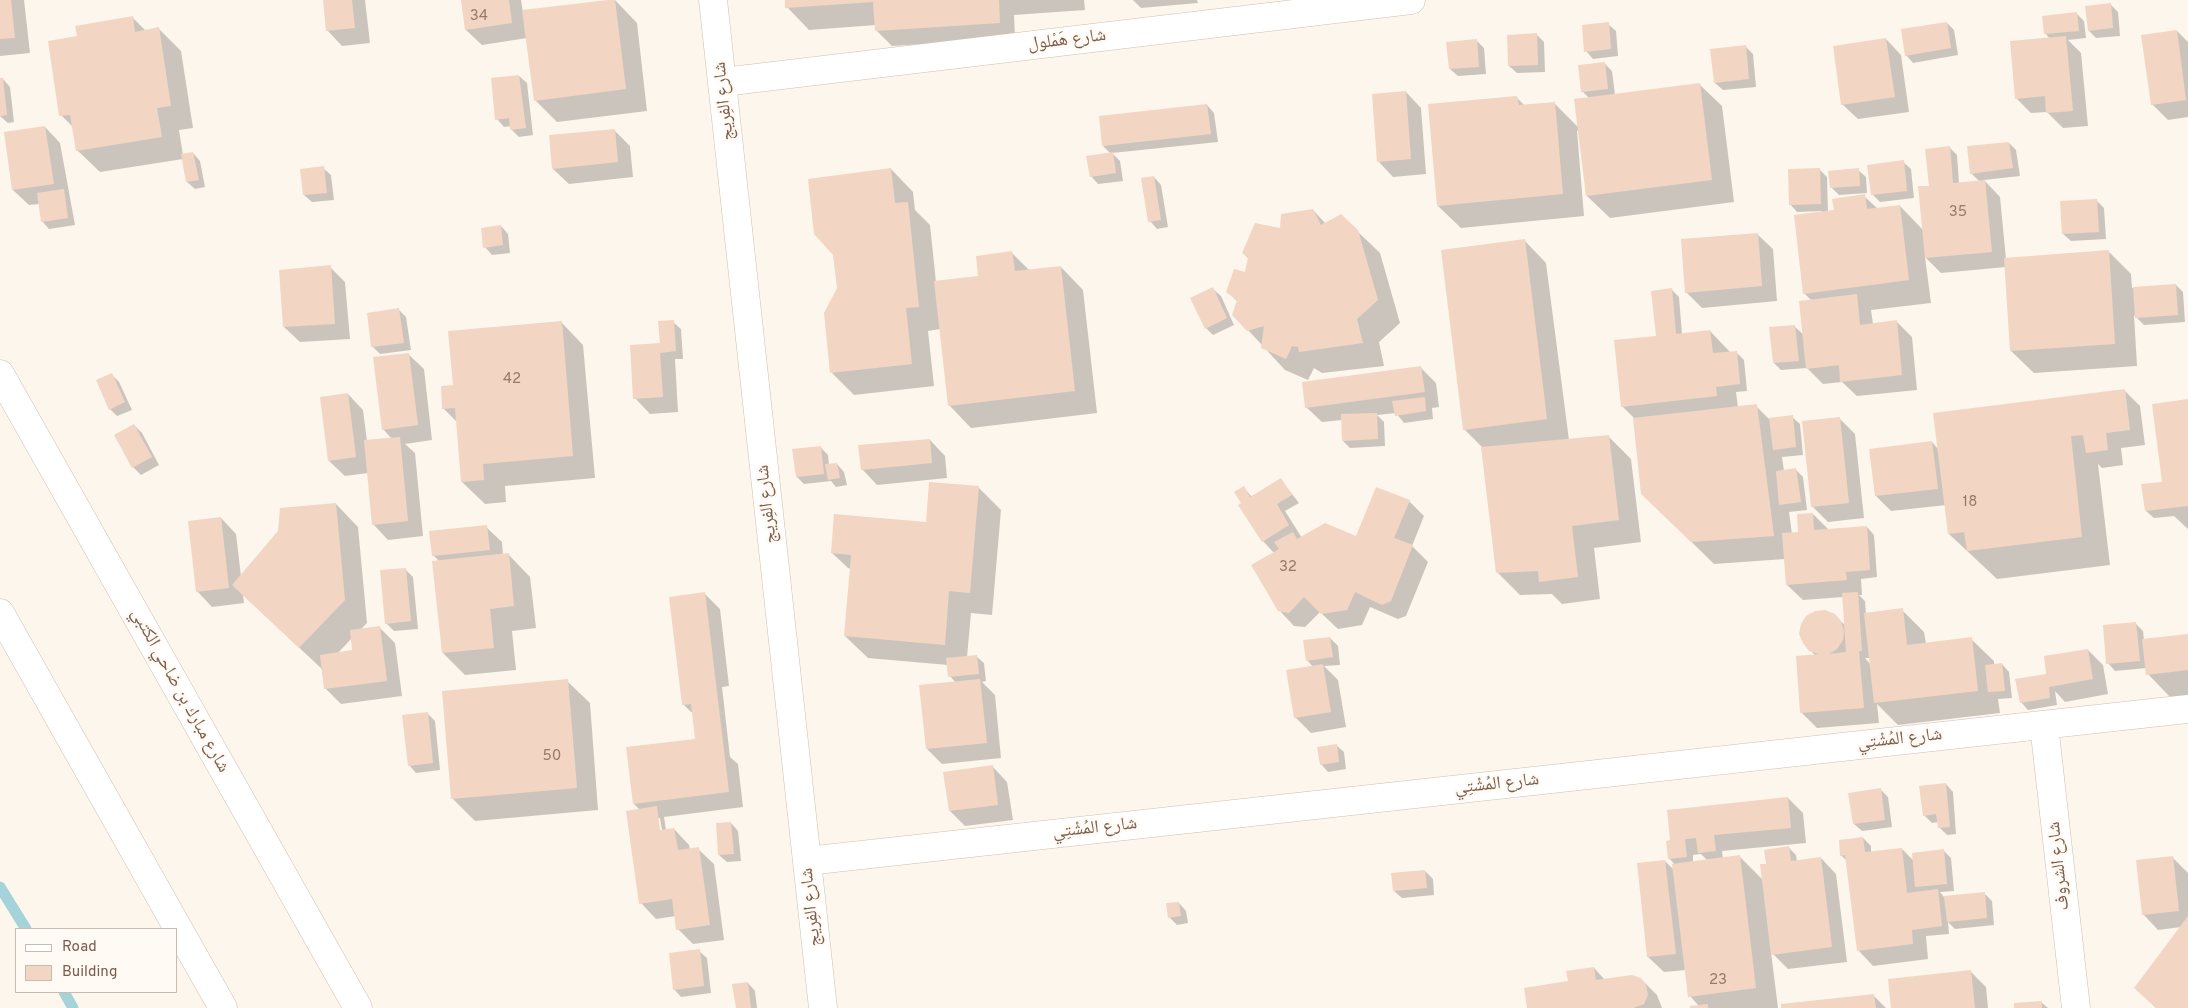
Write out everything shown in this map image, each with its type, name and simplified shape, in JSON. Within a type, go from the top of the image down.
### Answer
[{"type":"street","name":"شارع الفِريج","points":[[713,0],[823,1008]]},
{"type":"street","name":"شارع هَمْلول","points":[[723,82],[1412,0]]},
{"type":"street","name":"شارع مبارك بن ضاحي الكتبي","points":[[0,374],[358,1008]]},
{"type":"street","points":[[0,614],[178,928]]},
{"type":"street","name":"شارع المُشْتِي","points":[[807,861],[2188,709]]},
{"type":"street","name":"شارع الشروف","points":[[2044,724],[2076,1008]]},
{"type":"street","points":[[178,928],[223,1008]]},
{"type":"building","points":[[0,0],[11,0],[15,38],[0,39]]},
{"type":"building","points":[[323,0],[352,0],[355,28],[326,31]]},
{"type":"building","points":[[461,0],[509,0],[512,23],[465,30]]},
{"type":"building","points":[[615,0],[626,89],[534,101],[522,10]]},
{"type":"building","points":[[785,0],[999,0],[1000,23],[875,31],[873,2],[785,8]]},
{"type":"building","points":[[2111,3],[2113,28],[2088,31],[2085,6]]},
{"type":"building","points":[[2077,12],[2079,31],[2044,34],[2042,16]]},
{"type":"building","points":[[133,16],[135,32],[159,27],[171,106],[157,108],[162,137],[76,151],[70,115],[59,116],[48,41],[77,36],[75,26]]},
{"type":"building","points":[[1609,22],[1611,49],[1584,52],[1582,25]]},
{"type":"building","points":[[1947,22],[1951,48],[1905,56],[1901,29]]},
{"type":"building","points":[[2177,30],[2186,100],[2151,105],[2141,35]]},
{"type":"building","points":[[1537,33],[1538,65],[1508,66],[1507,35]]},
{"type":"building","points":[[2066,36],[2073,111],[2046,113],[2045,96],[2015,99],[2010,41]]},
{"type":"building","points":[[1886,38],[1895,97],[1841,105],[1833,46]]},
{"type":"building","points":[[1477,39],[1479,67],[1449,69],[1446,42]]},
{"type":"building","points":[[1746,45],[1749,79],[1714,83],[1710,49]]},
{"type":"building","points":[[1605,62],[1608,89],[1581,92],[1578,65]]},
{"type":"building","points":[[519,75],[526,128],[510,130],[509,118],[495,120],[491,78]]},
{"type":"building","points":[[0,78],[3,78],[7,115],[0,116]]},
{"type":"building","points":[[1700,83],[1712,180],[1586,196],[1574,99]]},
{"type":"building","points":[[1406,91],[1411,159],[1377,162],[1372,94]]},
{"type":"building","points":[[1517,96],[1519,105],[1555,102],[1563,194],[1437,206],[1428,104]]},
{"type":"building","points":[[1207,104],[1211,134],[1102,146],[1099,116]]},
{"type":"building","points":[[45,126],[54,184],[12,190],[4,132]]},
{"type":"building","points":[[615,129],[618,162],[552,169],[549,135]]},
{"type":"building","points":[[2009,142],[2013,168],[1970,174],[1967,146]]},
{"type":"building","points":[[1950,146],[1953,183],[1985,180],[1992,252],[1925,258],[1918,186],[1929,186],[1925,149]]},
{"type":"building","points":[[193,152],[199,180],[186,182],[181,154]]},
{"type":"building","points":[[1113,152],[1116,173],[1090,177],[1086,156]]},
{"type":"building","points":[[1904,160],[1907,191],[1871,195],[1867,165]]},
{"type":"building","points":[[324,166],[327,193],[303,195],[300,169]]},
{"type":"building","points":[[891,168],[895,203],[908,202],[919,307],[906,308],[912,364],[830,373],[824,313],[837,288],[833,255],[814,234],[808,179]]},
{"type":"building","points":[[1820,168],[1821,204],[1789,205],[1788,169]]},
{"type":"building","points":[[1859,168],[1860,186],[1830,188],[1828,171]]},
{"type":"building","points":[[1154,176],[1161,220],[1148,222],[1141,178]]},
{"type":"building","points":[[64,189],[68,218],[41,222],[37,193]]},
{"type":"building","points":[[1865,194],[1867,209],[1900,205],[1909,280],[1803,294],[1794,215],[1834,210],[1832,199]]},
{"type":"building","points":[[2097,199],[2099,232],[2062,234],[2060,201]]},
{"type":"building","points":[[1313,209],[1321,225],[1341,214],[1358,230],[1378,300],[1357,319],[1363,343],[1299,352],[1298,347],[1292,346],[1286,359],[1261,348],[1264,326],[1247,331],[1232,315],[1237,300],[1226,292],[1234,269],[1245,272],[1248,257],[1242,253],[1255,223],[1280,228],[1281,214]]},
{"type":"building","points":[[501,225],[503,245],[483,248],[481,228]]},
{"type":"building","points":[[1758,233],[1762,286],[1685,293],[1681,239]]},
{"type":"building","points":[[1525,239],[1547,419],[1463,430],[1441,250]]},
{"type":"building","points":[[2109,250],[2115,344],[2010,351],[2004,258]]},
{"type":"building","points":[[1012,251],[1015,271],[1061,266],[1075,391],[948,406],[934,281],[978,276],[976,256]]},
{"type":"building","points":[[331,265],[335,324],[283,327],[279,270]]},
{"type":"building","points":[[2176,284],[2178,315],[2135,318],[2133,287]]},
{"type":"building","points":[[1213,287],[1227,318],[1205,329],[1190,298]]},
{"type":"building","points":[[1672,288],[1676,334],[1710,330],[1713,353],[1737,351],[1740,384],[1716,387],[1717,396],[1621,407],[1614,340],[1656,336],[1651,291]]},
{"type":"building","points":[[1857,294],[1860,325],[1897,320],[1902,375],[1840,382],[1839,365],[1806,369],[1799,301]]},
{"type":"building","points":[[399,308],[404,343],[371,347],[367,313]]},
{"type":"building","points":[[674,320],[676,351],[660,353],[663,397],[633,399],[630,345],[660,343],[658,321]]},
{"type":"building","points":[[562,321],[573,456],[483,464],[484,480],[461,482],[455,408],[442,409],[441,386],[453,385],[448,331]]},
{"type":"building","points":[[1795,325],[1799,361],[1773,363],[1769,327]]},
{"type":"building","points":[[409,353],[418,425],[382,430],[373,357]]},
{"type":"building","points":[[1421,366],[1425,392],[1305,408],[1302,382]]},
{"type":"building","points":[[112,373],[125,402],[109,410],[96,380]]},
{"type":"building","points":[[2125,389],[2130,430],[2106,433],[2108,450],[2086,453],[2083,435],[2071,436],[2082,537],[1967,551],[1964,532],[1948,534],[1933,413]]},
{"type":"building","points":[[348,393],[356,457],[328,461],[320,397]]},
{"type":"building","points":[[1425,397],[1426,411],[1395,416],[1392,401]]},
{"type":"building","points":[[2188,399],[2188,506],[2145,511],[2141,484],[2162,482],[2152,404]]},
{"type":"building","points":[[1757,404],[1774,536],[1691,542],[1641,494],[1633,418]]},
{"type":"building","points":[[1377,413],[1378,439],[1342,441],[1341,414]]},
{"type":"building","points":[[1793,415],[1796,447],[1773,450],[1769,418]]},
{"type":"building","points":[[1840,417],[1849,503],[1811,507],[1802,421]]},
{"type":"building","points":[[134,424],[152,457],[132,468],[114,435]]},
{"type":"building","points":[[1609,435],[1619,520],[1572,526],[1578,577],[1539,582],[1538,571],[1496,573],[1481,447]]},
{"type":"building","points":[[400,437],[408,521],[372,525],[364,440]]},
{"type":"building","points":[[930,439],[932,463],[861,470],[858,445]]},
{"type":"building","points":[[1932,441],[1938,489],[1875,496],[1869,449]]},
{"type":"building","points":[[821,446],[824,474],[796,477],[792,449]]},
{"type":"building","points":[[837,463],[840,478],[828,480],[825,464]]},
{"type":"building","points":[[1796,468],[1801,502],[1779,505],[1776,471]]},
{"type":"building","points":[[1281,478],[1292,495],[1277,504],[1289,525],[1262,542],[1238,505],[1241,503],[1234,492],[1244,486],[1250,497]]},
{"type":"building","points":[[929,482],[979,486],[970,593],[949,591],[945,645],[844,636],[851,555],[831,553],[834,514],[926,522]]},
{"type":"building","points":[[1376,487],[1410,500],[1394,538],[1413,545],[1391,601],[1382,605],[1355,592],[1347,610],[1321,614],[1304,597],[1289,613],[1278,611],[1251,565],[1279,549],[1274,542],[1293,532],[1297,539],[1325,523],[1356,536]]},
{"type":"building","points":[[336,503],[345,600],[299,648],[232,585],[278,531],[280,508]]},
{"type":"building","points":[[1813,513],[1814,530],[1867,526],[1870,570],[1846,572],[1847,580],[1786,585],[1782,533],[1798,532],[1797,514]]},
{"type":"building","points":[[221,517],[229,588],[196,592],[188,521]]},
{"type":"building","points":[[487,525],[490,550],[432,556],[429,531]]},
{"type":"building","points":[[509,553],[514,606],[490,609],[494,648],[442,653],[432,561]]},
{"type":"building","points":[[406,568],[411,621],[385,624],[380,570]]},
{"type":"building","points":[[705,592],[729,792],[633,804],[626,747],[695,739],[691,704],[682,705],[669,597]]},
{"type":"building","points":[[1858,592],[1862,651],[1859,651],[1864,708],[1800,713],[1796,656],[1819,654],[1809,651],[1803,643],[1799,634],[1801,624],[1806,616],[1815,611],[1825,610],[1835,614],[1841,621],[1844,631],[1843,640],[1837,649],[1829,654],[1846,652],[1842,593]]},
{"type":"building","points":[[1903,608],[1907,645],[1972,637],[1978,691],[1874,703],[1864,613]]},
{"type":"building","points":[[2136,622],[2140,661],[2106,664],[2103,625]]},
{"type":"building","points":[[380,626],[387,681],[324,689],[320,655],[352,650],[350,630]]},
{"type":"building","points":[[2188,634],[2188,670],[2146,675],[2142,639]]},
{"type":"building","points":[[1330,637],[1333,657],[1306,661],[1303,640]]},
{"type":"building","points":[[2088,649],[2093,679],[2049,687],[2050,698],[2020,703],[2015,679],[2046,674],[2044,656]]},
{"type":"building","points":[[977,655],[979,674],[948,677],[946,658]]},
{"type":"building","points":[[2002,663],[2005,691],[1988,692],[1985,665]]},
{"type":"building","points":[[1323,664],[1331,712],[1294,718],[1286,670]]},
{"type":"building","points":[[568,679],[577,788],[451,799],[442,691]]},
{"type":"building","points":[[980,679],[987,743],[926,749],[919,685]]},
{"type":"building","points":[[428,712],[433,763],[408,766],[402,715]]},
{"type":"building","points":[[1337,744],[1339,762],[1320,765],[1317,747]]},
{"type":"building","points":[[993,765],[998,805],[949,811],[943,772]]},
{"type":"building","points":[[1946,783],[1950,827],[1938,828],[1936,814],[1923,816],[1919,786]]},
{"type":"building","points":[[1881,788],[1885,820],[1853,824],[1848,793]]},
{"type":"building","points":[[1788,797],[1791,828],[1714,835],[1716,851],[1698,853],[1696,838],[1685,839],[1687,857],[1668,859],[1666,841],[1670,840],[1667,810]]},
{"type":"building","points":[[657,806],[660,830],[674,828],[678,850],[699,847],[710,925],[676,930],[672,899],[639,904],[626,811]]},
{"type":"building","points":[[731,822],[734,854],[718,855],[716,823]]},
{"type":"building","points":[[1863,837],[1865,852],[1902,848],[1907,893],[1938,889],[1942,926],[1912,930],[1913,944],[1857,951],[1845,855],[1840,856],[1839,840]]},
{"type":"building","points":[[1789,846],[1791,861],[1821,857],[1832,947],[1771,955],[1760,864],[1766,864],[1764,850]]},
{"type":"building","points":[[1944,849],[1947,884],[1915,887],[1912,853]]},
{"type":"building","points":[[1740,855],[1756,988],[1688,997],[1672,864]]},
{"type":"building","points":[[2173,856],[2179,911],[2142,915],[2136,860]]},
{"type":"building","points":[[1665,860],[1676,954],[1647,957],[1637,863]]},
{"type":"building","points":[[1425,870],[1427,888],[1393,891],[1391,873]]},
{"type":"building","points":[[1985,892],[1987,918],[1947,922],[1944,896]]},
{"type":"building","points":[[1179,902],[1181,916],[1168,918],[1166,903]]},
{"type":"building","points":[[2188,916],[2188,1008],[2156,1008],[2134,988]]},
{"type":"building","points":[[700,949],[704,986],[673,990],[669,953]]},
{"type":"building","points":[[1594,967],[1596,980],[1632,975],[1641,978],[1646,985],[1648,995],[1644,1004],[1633,1008],[1527,1008],[1524,988],[1568,981],[1566,971]]},
{"type":"building","points":[[1971,970],[1975,1008],[1891,1008],[1888,979]]},
{"type":"building","points":[[748,982],[751,1008],[736,1008],[732,984]]},
{"type":"building","points":[[1874,994],[1876,1008],[1781,1008],[1781,1004]]},
{"type":"building","points":[[2042,1001],[2042,1008],[2014,1008],[2014,1003]]},
{"type":"building","points":[[1708,1004],[1708,1008],[1690,1008],[1690,1006]]},
{"type":"waterway","points":[[0,887],[25,928]]},
{"type":"waterway","points":[[65,993],[73,1008]]}]
